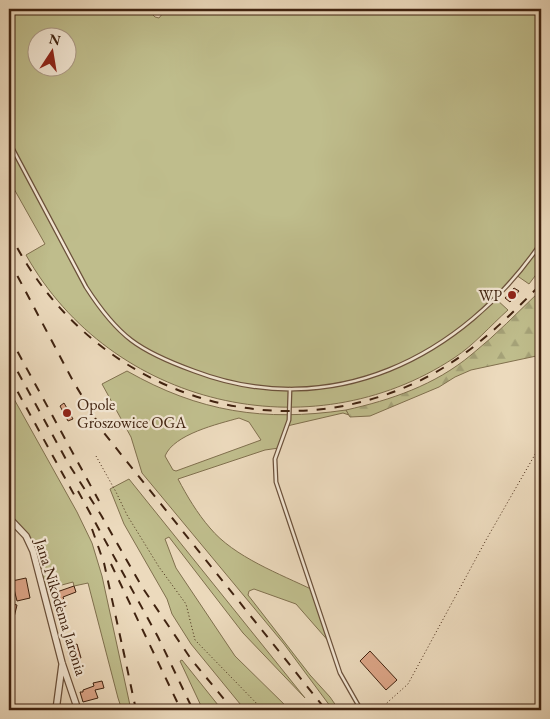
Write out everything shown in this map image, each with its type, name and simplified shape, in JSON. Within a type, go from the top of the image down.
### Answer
[{"type":"street","name":"Jana Nikodema Jaronia","points":[[9,518],[30,542],[62,662],[78,710]]},
{"type":"street","points":[[56,710],[62,662]]},
{"type":"lane","points":[[9,142],[86,287],[107,318],[121,332],[152,354],[204,375],[239,384],[290,389],[320,387],[354,381],[403,364],[436,347],[491,304],[541,243]]},
{"type":"lane","points":[[290,389],[289,420],[275,459],[276,482],[340,674],[361,710]]},
{"type":"path","points":[[378,710],[408,684],[486,540],[541,444]]},
{"type":"path","points":[[96,456],[159,568],[186,604],[194,640],[263,710]]},
{"type":"green space","points":[[9,9],[147,9],[155,17],[159,18],[163,13],[161,9],[541,9],[541,268],[529,284],[516,275],[496,299],[508,310],[468,347],[454,358],[398,387],[338,403],[278,407],[218,399],[161,379],[108,348],[63,307],[26,255],[45,244],[9,180]]},
{"type":"green space","points":[[541,290],[541,355],[471,370],[439,387],[370,416],[350,417],[346,410],[412,390],[457,366],[489,340]]},
{"type":"green space","points":[[127,371],[180,396],[206,405],[233,410],[287,415],[346,410],[349,415],[343,413],[287,426],[279,448],[265,450],[178,479],[210,528],[232,548],[258,564],[313,590],[331,644],[296,604],[254,589],[249,591],[248,595],[339,710],[333,710],[284,644],[142,473],[131,437],[102,384]],"holes":[[[239,418],[249,422],[261,440],[176,471],[173,470],[165,456],[177,442],[198,431]]]},
{"type":"green space","points":[[9,390],[77,512],[92,543],[102,576],[131,710],[122,710],[88,583],[74,586],[73,582],[43,590],[30,542],[9,518]]},
{"type":"green space","points":[[129,479],[305,698],[243,633],[169,537],[165,539],[176,568],[235,656],[290,710],[245,710],[191,644],[172,614],[167,599],[124,524],[110,489]]},
{"type":"green space","points":[[182,660],[222,710],[203,710],[180,661]]},
{"type":"building","name":"WP","points":[[514,288],[519,291],[510,302],[505,298]]},
{"type":"building","name":"Opole Groszowice OGA","points":[[64,403],[73,419],[68,421],[60,406]]},
{"type":"building","points":[[26,578],[30,598],[17,601],[12,581]]},
{"type":"building","points":[[74,586],[76,592],[63,597],[66,606],[59,608],[55,606],[51,594]]},
{"type":"building","points":[[9,603],[17,605],[11,630],[9,629]]},
{"type":"building","points":[[77,644],[81,658],[71,661],[67,648]]},
{"type":"building","points":[[370,651],[397,680],[386,690],[360,661]]},
{"type":"building","points":[[102,681],[104,688],[95,690],[98,698],[83,702],[80,692],[94,686],[93,683]]},
{"type":"railway","points":[[9,232],[41,285],[82,330],[130,366],[183,392],[239,407],[298,411],[358,403],[417,382],[435,373],[484,339],[541,284]]},
{"type":"railway","points":[[9,260],[73,381],[104,433],[326,710]]},
{"type":"railway","points":[[9,336],[99,501]]},
{"type":"railway","points":[[9,356],[68,463],[101,515],[142,587],[191,659],[233,710]]},
{"type":"railway","points":[[9,376],[77,500]]},
{"type":"railway","points":[[78,491],[158,637],[193,710]]},
{"type":"railway","points":[[92,529],[104,563],[124,654]]},
{"type":"railway","points":[[111,564],[181,710]]},
{"type":"railway","points":[[123,649],[136,710]]},
{"type":"place","name":"WP","points":[[512,295]]},
{"type":"place","name":"Opole Groszowice OGA","points":[[67,413]]}]
